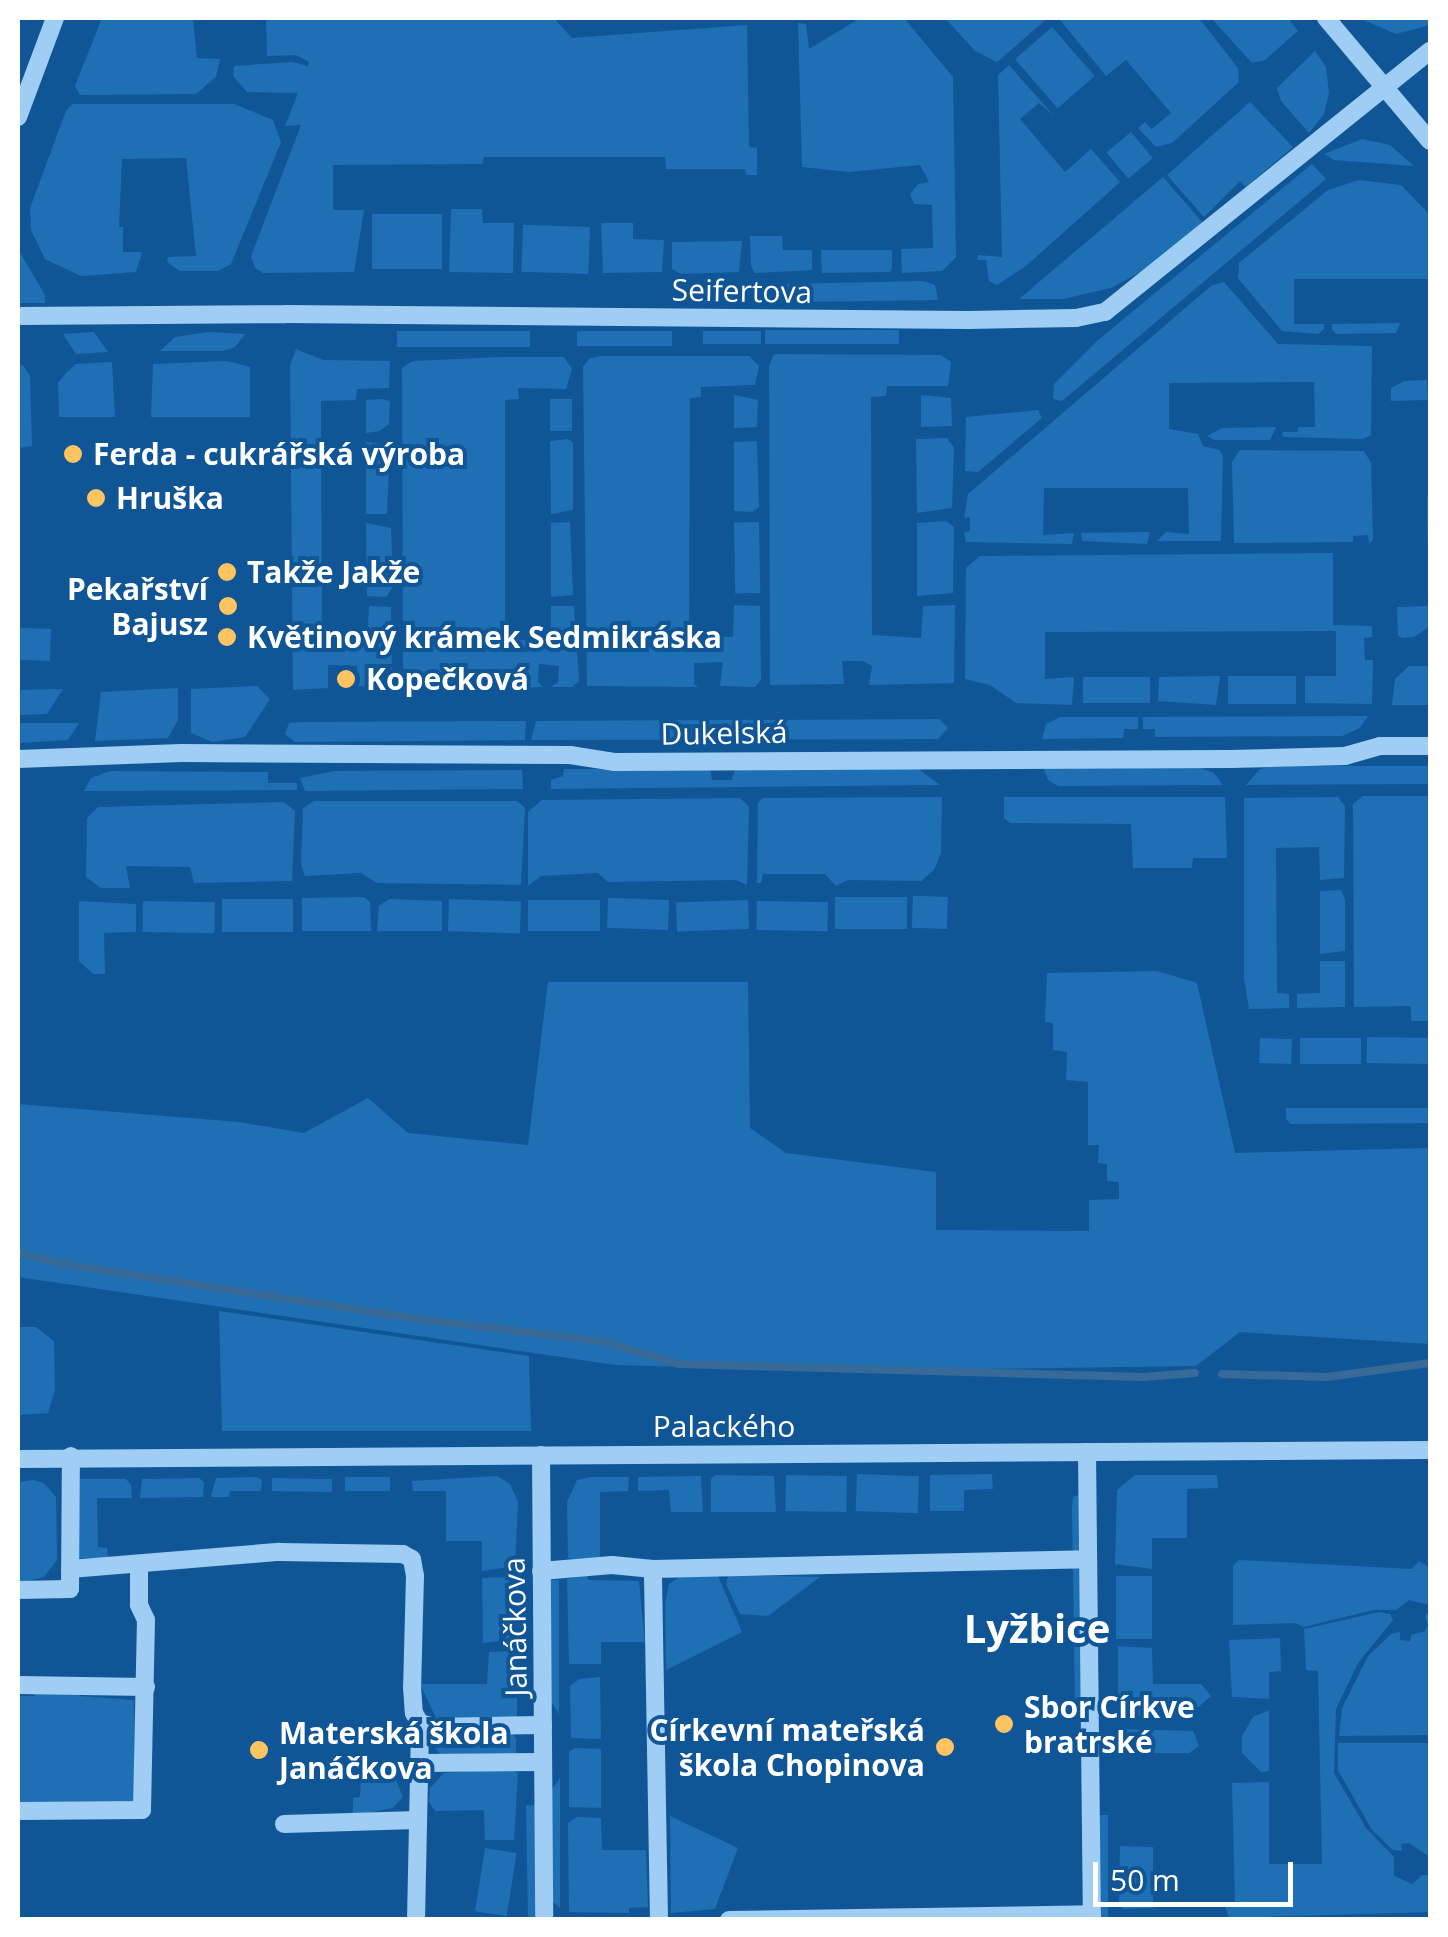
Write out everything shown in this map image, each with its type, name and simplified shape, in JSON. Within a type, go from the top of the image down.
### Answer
[{"type":"street","points":[[18,117],[55,18]]},
{"type":"street","points":[[1326,18],[1430,140]]},
{"type":"street","name":"Seifertova","points":[[18,316],[1076,318],[1105,312],[1430,50]]},
{"type":"street","name":"Dukelská","points":[[18,759],[180,754],[570,755],[615,762],[1231,759],[1345,756],[1380,746],[1430,746]]},
{"type":"street","name":"Palackého","points":[[18,1459],[1430,1450]]},
{"type":"street","points":[[730,1920],[1092,1917],[1087,1452]]},
{"type":"street","name":"Janáčkova","points":[[540,1455],[544,1920]]},
{"type":"street","points":[[18,1590],[70,1589],[72,1456]]},
{"type":"street","points":[[70,1569],[279,1552],[403,1554],[412,1558],[412,1687],[414,1713],[420,1724],[416,1920]]},
{"type":"street","points":[[542,1571],[612,1566],[653,1569],[1088,1559]]},
{"type":"street","points":[[18,1811],[142,1810],[146,1620],[139,1606],[138,1564]]},
{"type":"street","points":[[653,1569],[659,1920]]},
{"type":"street","points":[[18,1684],[146,1687]]},
{"type":"street","points":[[420,1724],[434,1728],[543,1725]]},
{"type":"street","points":[[420,1763],[542,1762]]},
{"type":"street","points":[[284,1824],[416,1820]]},
{"type":"shaded area","points":[[102,18],[193,18],[197,58],[220,59],[216,77],[196,94],[80,95],[75,86]]},
{"type":"shaded area","points":[[266,18],[554,18],[572,38],[747,25],[749,147],[757,148],[757,175],[746,175],[745,169],[666,169],[665,157],[484,157],[482,164],[333,165],[333,210],[364,210],[354,272],[263,273],[255,268],[251,256],[301,125],[285,126],[298,93],[247,92],[233,76],[234,66],[292,62],[308,66],[309,62],[296,55],[267,56]]},
{"type":"shaded area","points":[[860,18],[904,18],[953,77],[956,257],[942,271],[902,273],[901,249],[933,248],[932,205],[914,204],[910,194],[918,184],[929,182],[920,165],[849,172],[802,167],[798,23],[806,24],[809,49]]},
{"type":"shaded area","points":[[945,18],[1048,18],[997,62],[975,51]]},
{"type":"shaded area","points":[[1199,18],[1238,68],[1239,82],[1172,143],[1156,147],[1138,128],[1145,122],[1152,129],[1171,113],[1126,60],[1106,76],[1060,20]]},
{"type":"shaded area","points":[[1211,18],[1288,18],[1298,31],[1265,60],[1252,63]]},
{"type":"shaded area","points":[[1359,18],[1430,18],[1430,25],[1396,34]]},
{"type":"shaded area","points":[[1052,27],[1095,76],[1058,108],[1015,59]]},
{"type":"shaded area","points":[[1315,51],[1326,67],[1329,93],[1324,114],[1309,133],[1281,101],[1277,88]]},
{"type":"shaded area","points":[[1009,65],[1054,116],[1039,103],[1020,119],[1065,172],[1091,149],[1120,182],[1026,266],[997,285],[989,281],[986,260],[977,260],[978,255],[1002,257],[998,75]]},
{"type":"shaded area","points":[[1250,102],[1293,147],[1246,187],[1240,181],[1204,217],[1167,175]]},
{"type":"shaded area","points":[[72,104],[234,104],[273,120],[281,142],[231,264],[218,271],[180,271],[167,262],[168,257],[196,256],[186,158],[122,159],[119,227],[123,227],[123,252],[142,252],[136,272],[81,276],[45,259],[31,230],[30,208]]},
{"type":"shaded area","points":[[1131,132],[1153,158],[1128,179],[1106,153]]},
{"type":"shaded area","points":[[1362,139],[1390,145],[1414,166],[1334,160],[1324,154]]},
{"type":"shaded area","points":[[1312,164],[1326,179],[1062,401],[1053,399],[1054,384],[1098,340]]},
{"type":"shaded area","points":[[1163,177],[1203,223],[1148,268],[1111,288],[1063,299],[1019,299]]},
{"type":"shaded area","points":[[1359,180],[1401,185],[1430,215],[1430,279],[1294,279],[1294,324],[1324,324],[1324,329],[1318,334],[1282,331],[1238,278],[1239,263],[1328,190]]},
{"type":"shaded area","points":[[451,209],[482,209],[483,223],[514,223],[513,273],[449,272]]},
{"type":"shaded area","points":[[372,214],[442,214],[442,269],[372,269]]},
{"type":"shaded area","points":[[601,223],[633,223],[633,239],[664,240],[662,272],[603,273]]},
{"type":"shaded area","points":[[523,225],[590,227],[588,274],[521,272]]},
{"type":"shaded area","points":[[750,236],[782,236],[783,250],[812,250],[812,270],[755,273],[751,266]]},
{"type":"shaded area","points":[[742,241],[739,272],[681,274],[672,269],[672,242]]},
{"type":"shaded area","points":[[18,249],[45,295],[45,303],[18,303]]},
{"type":"shaded area","points":[[821,250],[892,250],[892,268],[890,272],[822,273]]},
{"type":"shaded area","points":[[923,281],[935,285],[938,300],[796,302],[784,284]]},
{"type":"shaded area","points":[[1224,282],[1278,344],[1372,346],[1371,435],[1363,439],[1283,437],[1282,432],[1297,432],[1298,427],[1315,427],[1314,382],[1169,383],[1169,429],[1198,434],[1203,446],[1220,450],[1223,457],[1221,541],[1157,541],[1166,532],[1189,534],[1188,488],[1044,488],[1043,535],[1074,533],[1072,544],[966,542],[964,533],[970,531],[970,517],[964,518],[968,494],[1211,286]]},
{"type":"shaded area","points":[[1400,323],[1396,333],[1336,334],[1332,329],[1332,324]]},
{"type":"shaded area","points":[[765,330],[899,330],[899,344],[765,344]]},
{"type":"shaded area","points":[[397,331],[530,331],[530,347],[397,347]]},
{"type":"shaded area","points":[[577,331],[672,331],[672,346],[577,346]]},
{"type":"shaded area","points":[[703,331],[761,331],[761,344],[703,344]]},
{"type":"shaded area","points":[[94,332],[108,352],[76,354],[63,334]]},
{"type":"shaded area","points":[[208,332],[245,334],[235,347],[223,351],[160,351],[175,337]]},
{"type":"shaded area","points":[[296,349],[323,360],[390,361],[389,388],[357,389],[356,400],[321,401],[322,641],[367,641],[369,606],[391,607],[392,680],[386,687],[357,686],[357,666],[328,665],[328,688],[293,690],[290,365]]},
{"type":"shaded area","points":[[774,354],[941,355],[951,362],[948,386],[887,386],[886,396],[871,397],[872,635],[921,638],[923,606],[955,605],[954,683],[869,685],[872,666],[863,661],[842,661],[844,684],[770,685],[769,366]]},
{"type":"shaded area","points":[[749,356],[759,366],[755,385],[701,387],[701,397],[690,398],[689,637],[733,637],[734,605],[760,606],[761,680],[755,687],[720,686],[723,662],[694,663],[694,684],[698,687],[587,686],[583,367],[589,359]]},
{"type":"shaded area","points":[[564,357],[572,369],[566,389],[518,388],[519,399],[505,400],[505,640],[551,640],[551,606],[574,606],[579,681],[572,687],[551,687],[558,682],[559,666],[539,664],[538,682],[543,687],[409,690],[403,683],[402,368],[413,361]]},
{"type":"shaded area","points":[[227,361],[250,367],[250,417],[151,417],[153,364]]},
{"type":"shaded area","points":[[112,362],[115,417],[59,417],[58,383],[67,372],[76,364]]},
{"type":"shaded area","points":[[23,365],[30,376],[32,446],[18,448],[18,366]]},
{"type":"shaded area","points":[[1427,380],[1428,400],[1391,401],[1391,388],[1405,381]]},
{"type":"shaded area","points":[[734,395],[758,400],[757,427],[734,428]]},
{"type":"shaded area","points":[[921,395],[951,398],[952,426],[921,427]]},
{"type":"shaded area","points":[[550,399],[572,399],[572,431],[550,431]]},
{"type":"shaded area","points":[[366,400],[390,401],[389,424],[366,433]]},
{"type":"shaded area","points":[[1038,410],[1042,418],[978,472],[965,471],[966,417]]},
{"type":"shaded area","points":[[1276,427],[1270,440],[1214,440],[1207,436],[1222,428]]},
{"type":"shaded area","points":[[947,438],[954,448],[952,508],[917,513],[916,439]]},
{"type":"shaded area","points":[[568,439],[573,443],[573,510],[551,514],[550,441]]},
{"type":"shaded area","points":[[757,441],[759,507],[752,512],[734,511],[734,442]]},
{"type":"shaded area","points":[[366,442],[390,445],[387,514],[366,514]]},
{"type":"shaded area","points":[[1240,450],[1364,451],[1371,463],[1373,540],[1369,543],[1368,535],[1353,536],[1353,542],[1234,543],[1232,462]]},
{"type":"shaded area","points":[[1427,497],[1430,626],[1414,637],[1402,638],[1398,635],[1397,607],[1428,606]]},
{"type":"shaded area","points":[[946,521],[954,527],[953,593],[917,596],[917,523]]},
{"type":"shaded area","points":[[570,522],[573,595],[551,597],[551,523]]},
{"type":"shaded area","points":[[734,522],[759,522],[760,593],[735,593]]},
{"type":"shaded area","points":[[366,523],[391,528],[393,587],[386,597],[367,596]]},
{"type":"shaded area","points":[[1150,532],[1147,544],[1082,541],[1081,533]]},
{"type":"shaded area","points":[[1333,553],[1333,625],[1372,626],[1372,637],[1364,638],[1365,660],[1373,660],[1372,704],[1305,703],[1305,676],[1336,676],[1336,631],[1045,632],[1045,679],[1074,677],[1072,705],[1016,703],[990,685],[965,679],[966,568],[980,556]]},
{"type":"shaded area","points":[[18,628],[51,629],[50,661],[18,660]]},
{"type":"shaded area","points":[[1409,666],[1430,666],[1430,705],[1392,705],[1395,679]]},
{"type":"shaded area","points":[[1220,676],[1216,705],[1158,701],[1159,677]]},
{"type":"shaded area","points":[[1228,676],[1296,676],[1296,704],[1228,704]]},
{"type":"shaded area","points":[[1083,677],[1150,677],[1150,703],[1083,703]]},
{"type":"shaded area","points":[[257,686],[270,699],[245,737],[212,742],[191,733],[191,689]]},
{"type":"shaded area","points":[[178,688],[178,720],[168,738],[95,741],[101,692]]},
{"type":"shaded area","points":[[63,689],[47,714],[18,715],[18,690]]},
{"type":"shaded area","points":[[1368,716],[1360,728],[1342,736],[1155,737],[1155,729],[1143,729],[1143,717]]},
{"type":"shaded area","points":[[1060,717],[1138,717],[1138,729],[1124,729],[1123,738],[1042,739],[1046,724]]},
{"type":"shaded area","points":[[939,719],[948,728],[938,739],[531,740],[536,721]]},
{"type":"shaded area","points":[[526,721],[525,740],[295,742],[285,734],[289,723],[302,722]]},
{"type":"shaded area","points":[[18,723],[79,723],[68,740],[18,743]]},
{"type":"shaded area","points":[[1430,766],[1430,784],[1246,785],[1260,769]]},
{"type":"shaded area","points":[[1043,767],[1198,767],[1214,773],[1223,785],[1058,786],[1048,780]]},
{"type":"shaded area","points":[[917,768],[940,785],[551,789],[551,780],[563,776],[564,769],[710,769],[712,780],[732,780],[735,769]]},
{"type":"shaded area","points":[[522,770],[523,789],[305,791],[300,778],[334,771]]},
{"type":"shaded area","points":[[110,771],[268,772],[268,783],[297,783],[297,790],[84,791],[91,778]]},
{"type":"shaded area","points":[[1363,796],[1430,796],[1429,1021],[1411,1021],[1411,1006],[1354,1007],[1353,804]]},
{"type":"shaded area","points":[[942,797],[941,853],[934,870],[921,881],[848,880],[836,886],[825,874],[763,874],[761,883],[757,883],[758,803],[763,798]]},
{"type":"shaded area","points":[[1004,797],[1225,797],[1227,858],[1193,858],[1192,868],[1133,868],[1131,824],[1010,823],[1004,818]]},
{"type":"shaded area","points":[[1338,797],[1345,806],[1344,878],[1320,880],[1319,847],[1276,848],[1277,993],[1289,994],[1289,1008],[1249,1009],[1244,978],[1244,798]]},
{"type":"shaded area","points":[[740,798],[749,807],[747,885],[736,880],[608,882],[598,873],[541,876],[528,886],[528,812],[542,800]]},
{"type":"shaded area","points":[[314,801],[517,801],[525,808],[521,885],[377,883],[361,873],[305,876],[301,864],[303,808]]},
{"type":"shaded area","points":[[284,802],[295,811],[292,881],[194,883],[190,867],[126,866],[130,888],[101,888],[86,877],[87,818],[98,807]]},
{"type":"shaded area","points":[[1341,890],[1345,899],[1345,951],[1320,954],[1320,891]]},
{"type":"shaded area","points":[[913,896],[948,897],[947,929],[912,928]]},
{"type":"shaded area","points":[[364,897],[370,902],[371,931],[302,931],[302,898]]},
{"type":"shaded area","points":[[835,897],[907,897],[907,929],[835,929]]},
{"type":"shaded area","points":[[608,898],[669,900],[668,930],[607,928]]},
{"type":"shaded area","points":[[222,899],[293,899],[293,932],[222,932]]},
{"type":"shaded area","points":[[389,899],[442,901],[442,931],[377,931],[379,906]]},
{"type":"shaded area","points":[[449,899],[521,902],[520,933],[448,931]]},
{"type":"shaded area","points":[[528,900],[600,900],[600,931],[528,931]]},
{"type":"shaded area","points":[[748,900],[749,929],[677,931],[676,903]]},
{"type":"shaded area","points":[[79,901],[136,904],[136,932],[104,933],[105,974],[93,974],[79,961]]},
{"type":"shaded area","points":[[143,901],[215,902],[214,933],[142,932]]},
{"type":"shaded area","points":[[757,901],[828,902],[827,931],[756,930]]},
{"type":"shaded area","points":[[1320,961],[1345,961],[1345,1007],[1297,1008],[1297,994],[1320,993]]},
{"type":"shaded area","points":[[1157,971],[1197,983],[1235,1153],[1430,1148],[1430,1344],[1240,1332],[1196,1366],[835,1371],[615,1365],[18,1277],[18,1104],[239,1122],[304,1133],[368,1098],[408,1133],[528,1145],[548,982],[748,982],[750,1128],[786,1153],[936,1172],[936,1230],[1089,1231],[1089,1200],[1119,1199],[1119,1182],[1107,1181],[1107,1164],[1098,1163],[1099,1145],[1088,1145],[1088,1082],[1066,1080],[1067,1052],[1053,1050],[1053,1023],[1045,1022],[1047,973]]},
{"type":"shaded area","points":[[1367,1037],[1430,1038],[1430,1064],[1367,1063]]},
{"type":"shaded area","points":[[1260,1038],[1292,1039],[1291,1064],[1259,1063]]},
{"type":"shaded area","points":[[1300,1038],[1361,1038],[1361,1064],[1300,1064]]},
{"type":"shaded area","points":[[1286,1108],[1430,1108],[1430,1123],[1291,1124],[1286,1119]]},
{"type":"shaded area","points":[[219,1311],[529,1356],[531,1431],[222,1431]]},
{"type":"shaded area","points":[[18,1327],[36,1327],[54,1341],[55,1390],[48,1413],[18,1415]]},
{"type":"shaded area","points":[[857,1474],[919,1476],[918,1513],[856,1511]]},
{"type":"shaded area","points":[[992,1474],[993,1489],[964,1490],[964,1511],[930,1511],[930,1475]]},
{"type":"shaded area","points":[[715,1475],[774,1476],[776,1512],[711,1512],[711,1479]]},
{"type":"shaded area","points":[[786,1475],[847,1476],[846,1512],[785,1511]]},
{"type":"shaded area","points":[[1135,1475],[1217,1475],[1218,1488],[1187,1489],[1187,1538],[1152,1538],[1152,1569],[1115,1564],[1117,1490]]},
{"type":"shaded area","points":[[497,1476],[510,1484],[518,1502],[515,1566],[482,1571],[482,1541],[446,1541],[446,1491],[413,1491],[412,1481]]},
{"type":"shaded area","points":[[701,1476],[703,1512],[671,1512],[669,1490],[638,1491],[638,1477]]},
{"type":"shaded area","points":[[345,1477],[390,1477],[390,1491],[345,1491]]},
{"type":"shaded area","points":[[629,1477],[628,1491],[600,1492],[600,1561],[577,1561],[568,1558],[567,1502],[577,1480]]},
{"type":"shaded area","points":[[199,1478],[204,1482],[203,1497],[140,1498],[142,1479]]},
{"type":"shaded area","points":[[216,1478],[262,1480],[261,1491],[230,1491],[229,1497],[211,1497]]},
{"type":"shaded area","points":[[272,1478],[332,1479],[332,1492],[272,1491]]},
{"type":"shaded area","points":[[77,1479],[126,1479],[131,1485],[132,1498],[97,1498],[98,1547],[107,1548],[108,1559],[77,1558]]},
{"type":"shaded area","points":[[18,1482],[44,1483],[56,1497],[57,1560],[44,1577],[24,1582],[18,1581]]},
{"type":"shaded area","points":[[1083,1493],[1083,1705],[1075,1714],[1072,1509],[1073,1497]]},
{"type":"shaded area","points":[[1239,1560],[1412,1569],[1419,1561],[1430,1568],[1430,1605],[1409,1600],[1396,1610],[1373,1610],[1304,1627],[1295,1623],[1233,1625],[1233,1566]]},
{"type":"shaded area","points":[[587,1575],[588,1580],[639,1581],[645,1642],[601,1642],[601,1664],[569,1664],[567,1579]]},
{"type":"shaded area","points":[[728,1575],[820,1577],[768,1616],[740,1614],[726,1584]]},
{"type":"shaded area","points":[[718,1576],[742,1632],[666,1670],[665,1603],[669,1584],[679,1577]]},
{"type":"shaded area","points":[[1116,1576],[1152,1576],[1152,1639],[1116,1639]]},
{"type":"shaded area","points":[[508,1577],[516,1581],[515,1639],[483,1643],[482,1578]]},
{"type":"shaded area","points":[[549,1580],[559,1580],[559,1714],[551,1701]]},
{"type":"shaded area","points":[[1430,1610],[1430,1735],[1339,1736],[1342,1708],[1368,1656],[1391,1634],[1400,1632],[1400,1640],[1410,1641],[1411,1635],[1425,1631],[1425,1616]]},
{"type":"shaded area","points":[[1379,1612],[1390,1614],[1393,1620],[1358,1663],[1336,1709],[1334,1773],[1366,1828],[1394,1857],[1394,1876],[1412,1884],[1422,1875],[1430,1875],[1430,1912],[1229,1918],[1225,1906],[1235,1905],[1232,1783],[1269,1782],[1269,1864],[1322,1864],[1318,1671],[1306,1670],[1304,1629]]},
{"type":"shaded area","points":[[1280,1638],[1281,1671],[1269,1672],[1269,1699],[1232,1697],[1229,1640]]},
{"type":"shaded area","points":[[1118,1646],[1152,1648],[1153,1684],[1201,1684],[1211,1696],[1189,1715],[1123,1716],[1118,1713]]},
{"type":"shaded area","points":[[511,1651],[517,1656],[517,1717],[437,1720],[420,1684],[487,1684],[489,1652]]},
{"type":"shaded area","points":[[600,1677],[601,1739],[571,1738],[570,1686],[579,1679]]},
{"type":"shaded area","points":[[40,1690],[76,1690],[80,1696],[134,1700],[135,1804],[18,1804],[18,1696],[34,1696]]},
{"type":"shaded area","points":[[1269,1710],[1269,1771],[1261,1772],[1242,1753],[1242,1736],[1253,1717]]},
{"type":"shaded area","points":[[1127,1729],[1193,1731],[1199,1746],[1189,1753],[1123,1753],[1120,1736]]},
{"type":"shaded area","points":[[511,1733],[516,1738],[516,1755],[441,1755],[435,1748],[440,1735]]},
{"type":"shaded area","points":[[1338,1743],[1430,1743],[1430,1857],[1409,1843],[1401,1844],[1402,1851],[1393,1850],[1372,1830],[1338,1770]]},
{"type":"shaded area","points":[[574,1748],[601,1749],[601,1808],[569,1807],[569,1752]]},
{"type":"shaded area","points":[[362,1764],[391,1768],[403,1797],[393,1808],[353,1816],[353,1798],[360,1797]]},
{"type":"shaded area","points":[[507,1768],[518,1773],[514,1840],[485,1840],[484,1810],[435,1811],[429,1802],[430,1788],[444,1773]]},
{"type":"shaded area","points":[[560,1778],[560,1908],[551,1900],[550,1865],[552,1789]]},
{"type":"shaded area","points":[[526,1805],[536,1805],[538,1919],[528,1919]]},
{"type":"shaded area","points":[[1099,1815],[1108,1815],[1108,1919],[1099,1919]]},
{"type":"shaded area","points":[[670,1816],[738,1848],[715,1909],[671,1913]]},
{"type":"shaded area","points":[[577,1817],[601,1818],[602,1850],[646,1850],[648,1907],[629,1908],[629,1913],[569,1912],[568,1823]]},
{"type":"shaded area","points":[[1120,1846],[1153,1847],[1153,1908],[1123,1909],[1119,1905]]},
{"type":"shaded area","points":[[485,1848],[517,1853],[507,1916],[475,1911]]},
{"type":"waterway","points":[[18,1252],[62,1264],[418,1319],[604,1342],[679,1364],[1144,1377],[1195,1373]]},
{"type":"waterway","points":[[1222,1374],[1327,1377],[1430,1363]]},
{"type":"place","name":"Ferda - cukrářská výroba","points":[[73,454]]},
{"type":"place","name":"Hruška","points":[[96,498]]},
{"type":"place","name":"Takže Jakže","points":[[227,572]]},
{"type":"place","name":"Pekařství Bajusz","points":[[228,606]]},
{"type":"place","name":"Květinový krámek Sedmikráska","points":[[227,637]]},
{"type":"place","name":"Kopečková","points":[[346,679]]},
{"type":"place","name":"Sbor Církve bratrské","points":[[1004,1724]]},
{"type":"place","name":"Církevní mateřská škola Chopinova","points":[[945,1747]]},
{"type":"place","name":"Materská škola Janáčkova","points":[[259,1750]]},
{"type":"district","name":"Lyžbice","points":[[1037,1628]]}]
